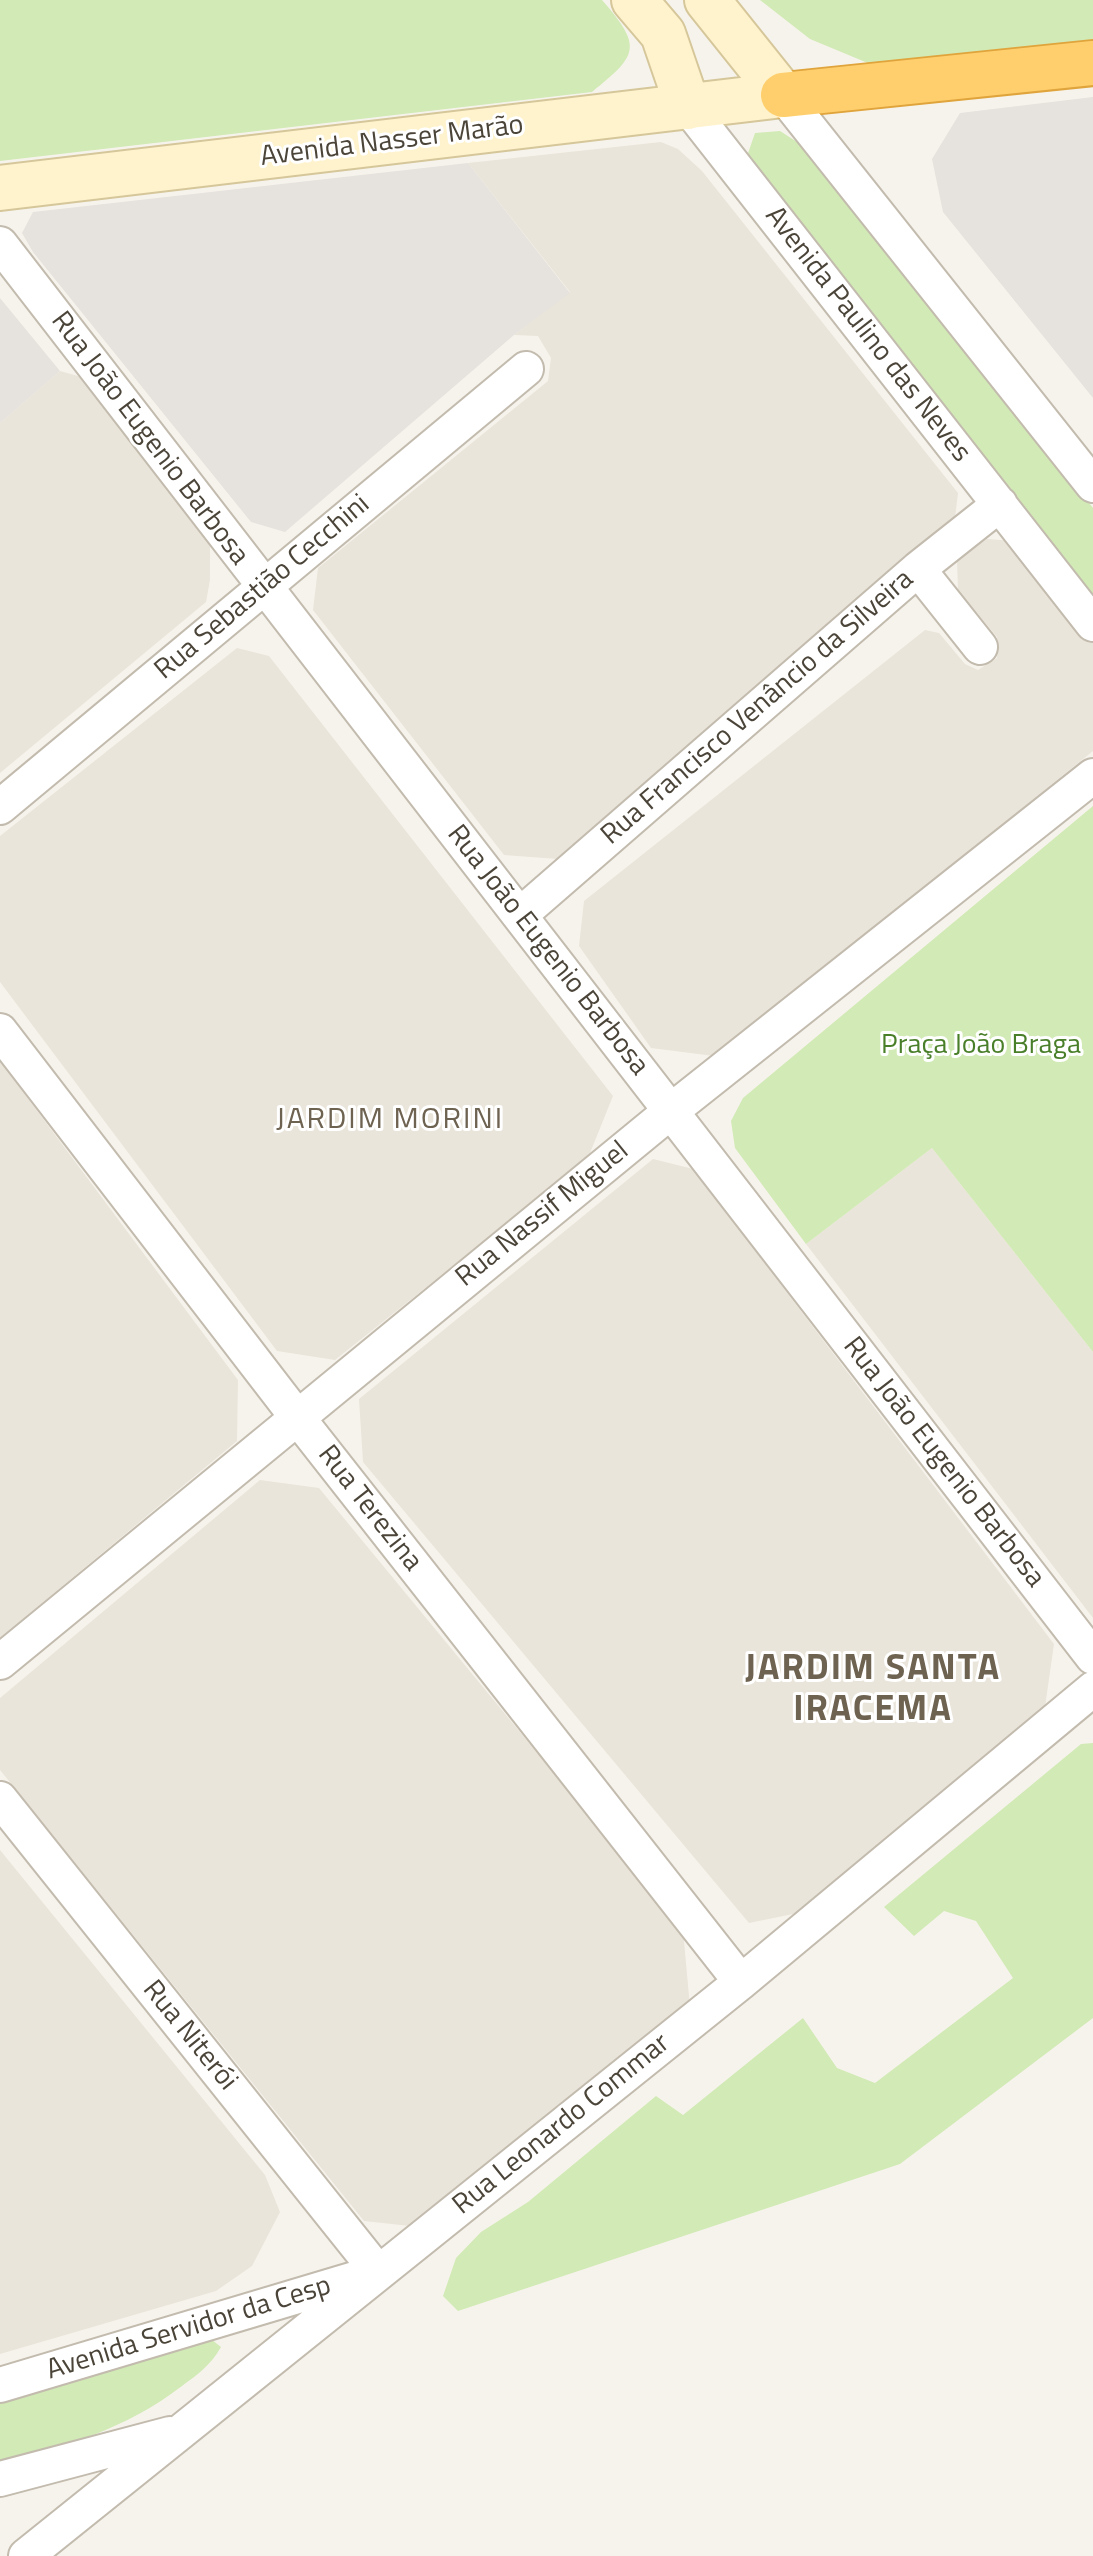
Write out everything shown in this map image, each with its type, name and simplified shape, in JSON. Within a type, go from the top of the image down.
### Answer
[{"type":"highway","points":[[783,95],[1093,63]]},
{"type":"main road","name":"Avenida Paulino das Neves","points":[[634,0],[663,34],[688,107]]},
{"type":"main road","points":[[709,2],[783,95]]},
{"type":"main road","name":"Avenida Nasser Marão","points":[[0,188],[783,95]]},
{"type":"street","points":[[783,95],[1093,485]]},
{"type":"street","name":"Avenida Paulino das Neves","points":[[688,107],[1093,624]]},
{"type":"street","name":"Rua João Eugenio Barbosa","points":[[0,244],[263,589],[520,915],[1093,1657]]},
{"type":"street","name":"Rua Sebastião Cecchini","points":[[0,807],[526,369]]},
{"type":"street","name":"Rua Francisco Venâncio da Silveira","points":[[520,915],[918,569],[1000,504]]},
{"type":"street","points":[[918,569],[980,647]]},
{"type":"street","name":"Rua Nassif Miguel","points":[[0,1662],[671,1111],[1093,776]]},
{"type":"street","name":"Rua Terezina","points":[[0,1031],[297,1417],[741,1982]]},
{"type":"street","name":"Rua Leonardo Commar","points":[[26,2556],[741,1982],[1093,1689]]},
{"type":"street","name":"Rua Niterói","points":[[0,1799],[378,2272]]},
{"type":"street","name":"Avenida Servidor da Cesp","points":[[0,2385],[378,2272]]},
{"type":"street","points":[[0,2479],[180,2431]]},
{"type":"shaded area","points":[[1093,97],[1093,398],[943,212],[932,159],[960,113]]},
{"type":"shaded area","points":[[661,142],[678,149],[702,171],[958,493],[954,526],[558,859],[504,855],[313,610],[318,568],[548,381],[551,358],[538,336],[514,335],[570,292],[468,163]]},
{"type":"shaded area","points":[[468,163],[570,293],[514,335],[285,532],[251,522],[33,252],[22,233],[33,212]]},
{"type":"shaded area","points":[[0,298],[60,371],[0,423]]},
{"type":"shaded area","points":[[60,371],[92,380],[148,413],[170,437],[189,464],[210,526],[210,580],[206,602],[0,773],[0,423]]},
{"type":"shaded area","points":[[987,539],[1015,541],[1093,642],[1093,751],[714,1056],[651,1048],[579,946],[584,901],[925,630],[939,633],[965,664],[978,670],[997,658],[997,637],[958,590],[957,561]]},
{"type":"shaded area","points":[[237,648],[269,656],[613,1096],[588,1158],[335,1360],[277,1351],[0,982],[0,836]]},
{"type":"shaded area","points":[[0,1061],[238,1380],[237,1441],[0,1638]]},
{"type":"shaded area","points":[[932,1148],[1093,1352],[1093,1618],[806,1244]]},
{"type":"shaded area","points":[[653,1159],[693,1169],[1054,1644],[1045,1707],[798,1913],[749,1923],[363,1462],[359,1399]]},
{"type":"shaded area","points":[[260,1480],[319,1488],[683,1930],[690,2007],[410,2226],[364,2221],[0,1770],[0,1698]]},
{"type":"shaded area","points":[[0,1850],[265,2175],[280,2212],[252,2266],[216,2291],[0,2354]]},
{"type":"green space","points":[[0,0],[602,0],[624,29],[630,50],[619,69],[592,92],[0,161]]},
{"type":"green space","points":[[760,0],[1093,0],[1093,45],[875,66],[810,39]]},
{"type":"green space","points":[[780,131],[808,149],[1093,508],[1093,601],[746,159],[755,133]]},
{"type":"green space","name":"Praça João Braga","points":[[1093,806],[1093,1352],[932,1148],[806,1244],[735,1148],[731,1121],[743,1098]]},
{"type":"green space","points":[[1093,1743],[1093,2018],[900,2164],[458,2311],[443,2296],[456,2258],[481,2232],[528,2202],[656,2096],[683,2115],[803,2018],[837,2068],[875,2083],[1013,1978],[976,1921],[944,1911],[914,1936],[884,1907],[1081,1744]]},
{"type":"green space","points":[[207,2336],[221,2347],[217,2353],[199,2373],[160,2401],[117,2425],[0,2467],[0,2403]]},
{"type":"district","name":"JARDIM MORINI","points":[[390,1121]]},
{"type":"district","name":"JARDIM SANTA IRACEMA","points":[[873,1690]]}]
